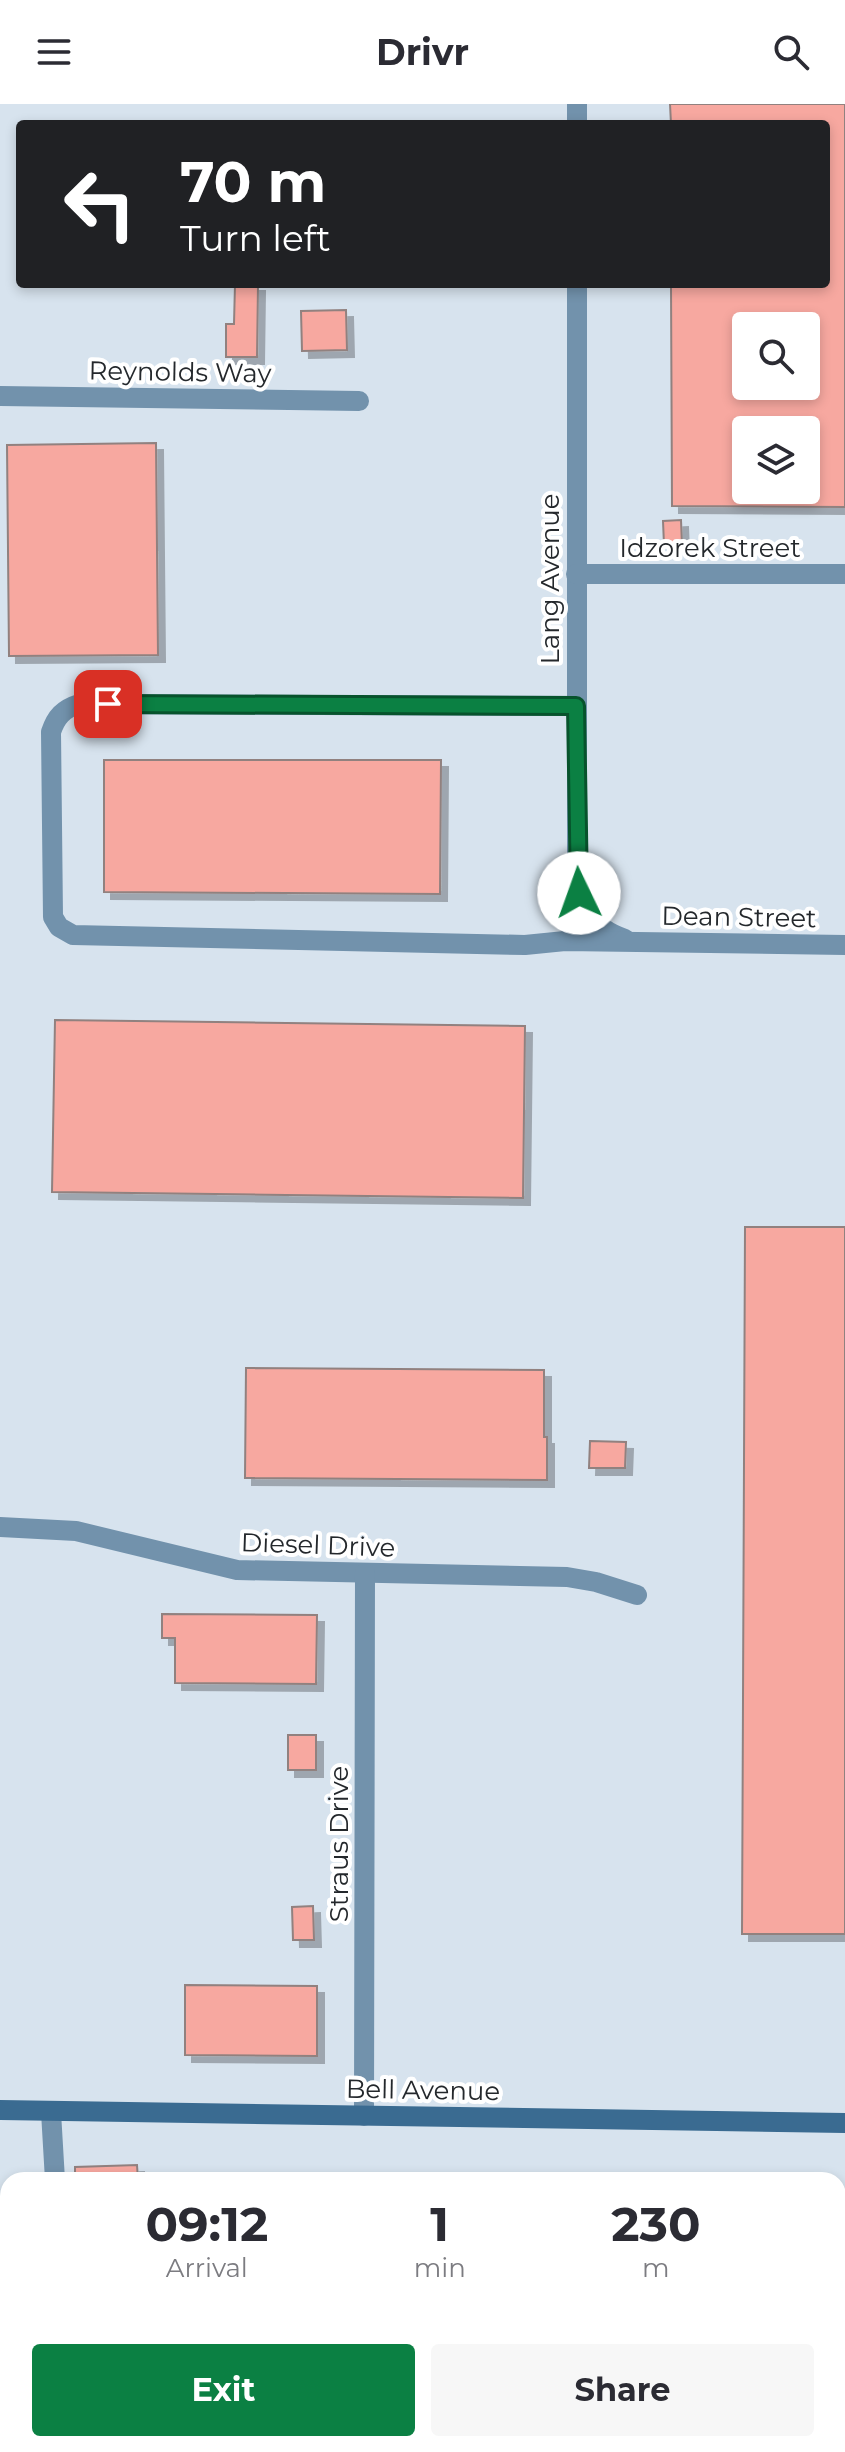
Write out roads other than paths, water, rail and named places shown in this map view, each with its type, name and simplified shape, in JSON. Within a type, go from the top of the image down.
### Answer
[{"type":"main road","name":"Bell Avenue","points":[[0,2110],[845,2123]]},
{"type":"street","name":"Lang Avenue","points":[[577,288],[579,893],[587,911],[601,927],[632,942]]},
{"type":"street","name":"Reynolds Way","points":[[0,396],[359,401]]},
{"type":"street","name":"Idzorek Street","points":[[576,574],[845,574]]},
{"type":"street","name":"Dean Street","points":[[576,706],[71,706],[60,713],[51,732],[53,917],[59,927],[73,935],[525,945],[565,941],[845,945]]},
{"type":"street","name":"Diesel Drive","points":[[0,1527],[76,1531],[237,1570],[567,1577],[637,1595]]},
{"type":"street","name":"Straus Drive","points":[[364,2116],[365,1573]]},
{"type":"street","points":[[51,2112],[55,2172]]}]
